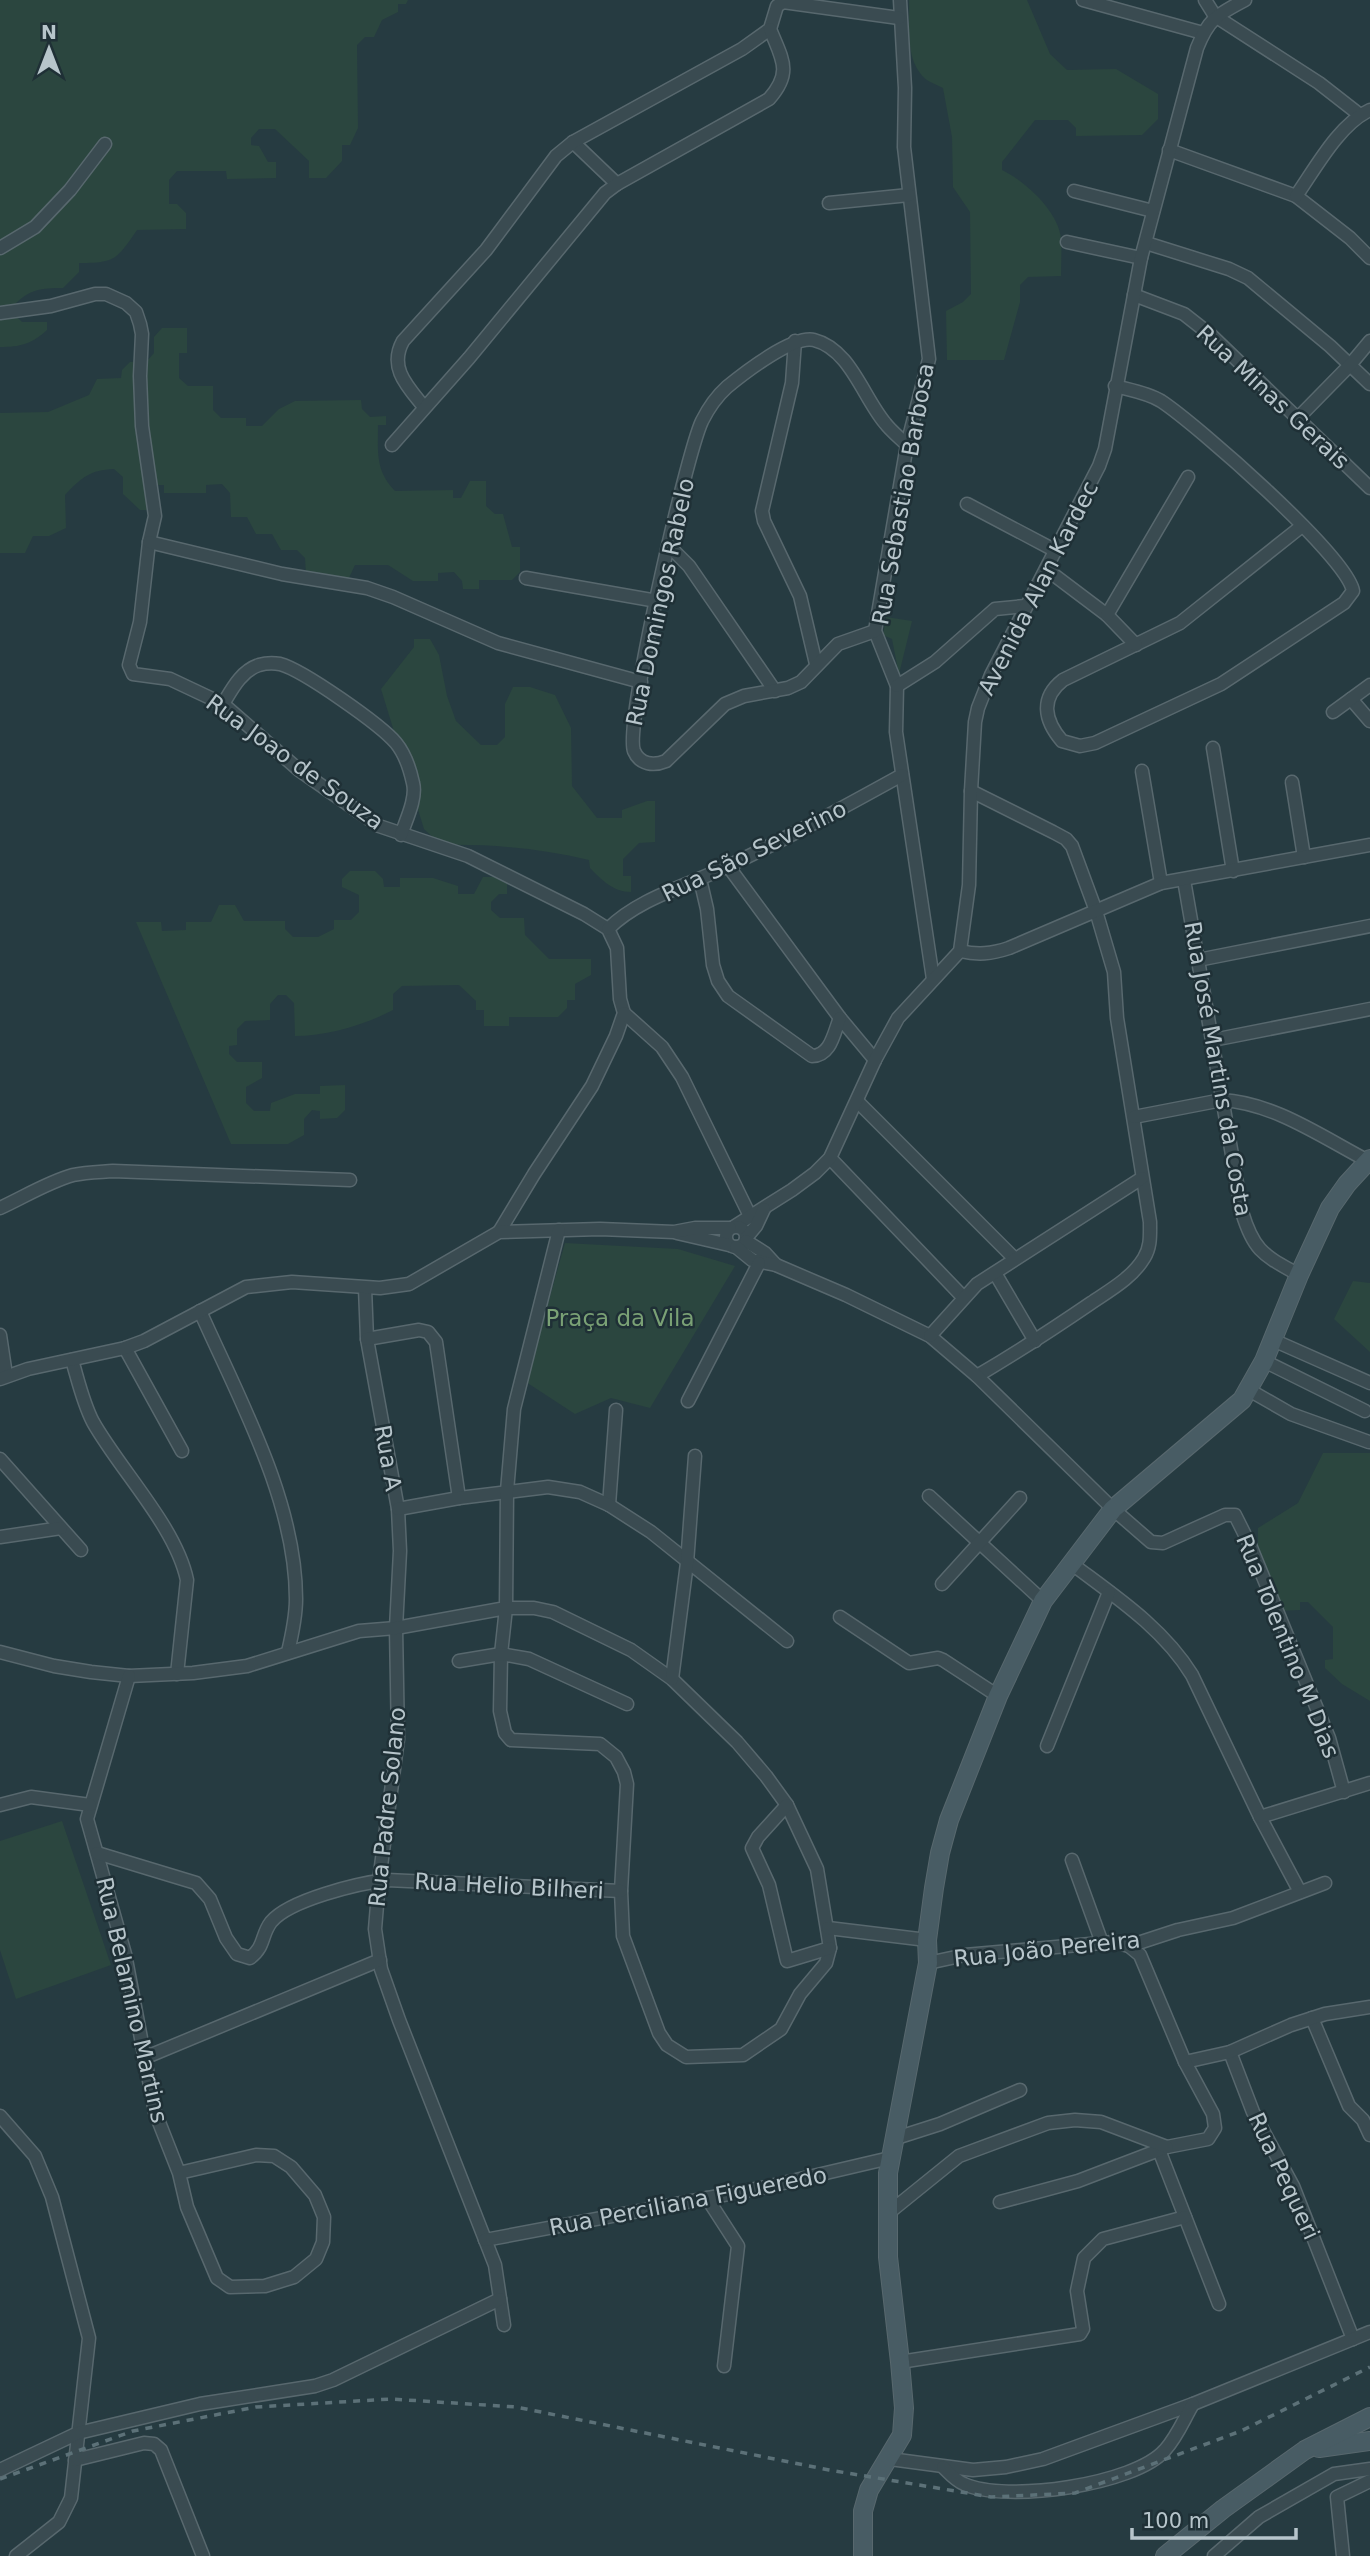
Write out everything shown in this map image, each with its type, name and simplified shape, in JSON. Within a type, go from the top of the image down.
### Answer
[{"type":"street","name":"Rua Sebastiao Barbosa","points":[[900,0],[909,195],[929,359],[907,445],[875,631],[897,687],[896,732],[933,979]]},
{"type":"street","points":[[1205,0],[1215,16],[1365,112],[1342,132],[1296,196]]},
{"type":"street","points":[[1215,16],[1245,0]]},
{"type":"street","points":[[1091,1],[1203,33]]},
{"type":"street","points":[[392,446],[469,358],[595,204],[617,184],[769,99],[778,89],[784,74],[784,64],[770,29],[777,6],[783,2],[899,18]]},
{"type":"street","name":"Avenida Alan Kardec","points":[[960,951],[969,885],[971,791],[978,708],[1025,606],[1099,466],[1111,425],[1115,386],[1153,211],[1203,33],[1215,16]]},
{"type":"street","points":[[425,407],[398,370],[399,349],[403,341],[486,250],[556,156],[573,142],[717,65],[770,29]]},
{"type":"street","points":[[573,142],[617,184]]},
{"type":"street","points":[[0,248],[35,228],[71,190],[105,144]]},
{"type":"street","points":[[1169,150],[1296,196],[1350,238],[1370,258]]},
{"type":"street","points":[[1074,191],[1153,211]]},
{"type":"street","points":[[829,203],[909,195]]},
{"type":"street","points":[[1067,242],[1141,258]]},
{"type":"street","points":[[1146,243],[1229,269],[1248,278],[1370,384]]},
{"type":"street","points":[[0,313],[51,306],[96,294],[106,294],[126,303],[136,312],[142,334],[142,426],[154,498],[155,516],[149,542],[282,574],[367,588],[498,643],[640,682]]},
{"type":"street","name":"Rua Minas Gerais","points":[[1134,295],[1184,314],[1212,336],[1370,488]]},
{"type":"street","points":[[816,664],[800,596],[764,521],[762,511],[792,383],[799,340],[823,344],[847,365],[885,423],[907,445]]},
{"type":"street","name":"Rua Domingos Rabelo","points":[[799,340],[726,388],[702,422],[683,483],[640,682],[632,736],[634,750],[646,763],[657,765],[666,761],[725,704],[744,696],[775,691],[801,682],[838,643],[875,631]]},
{"type":"street","points":[[1298,418],[1370,341]]},
{"type":"street","points":[[1115,386],[1157,399],[1210,439],[1302,526],[1344,572],[1352,583],[1353,591],[1344,603],[1220,684],[1095,743],[1071,746],[1062,741],[1050,723],[1047,706],[1048,696],[1054,687],[1063,680],[1180,623],[1302,526]]},
{"type":"street","points":[[1107,615],[1188,477]]},
{"type":"street","points":[[967,505],[1056,551]]},
{"type":"street","name":"Rua Joao de Souza","points":[[149,542],[141,622],[129,665],[134,674],[170,679],[223,704],[299,770],[379,826],[468,856],[584,914],[608,929]]},
{"type":"street","points":[[669,546],[689,566],[775,691]]},
{"type":"street","points":[[1046,569],[1107,615],[1136,645]]},
{"type":"street","points":[[526,578],[657,601]]},
{"type":"street","points":[[897,687],[936,662],[995,609],[1025,606]]},
{"type":"street","points":[[223,704],[236,682],[249,670],[268,663],[294,670],[349,705],[388,734],[408,765],[414,789],[401,835]]},
{"type":"street","points":[[1333,712],[1370,685]]},
{"type":"street","points":[[1351,699],[1370,721]]},
{"type":"street","points":[[1213,748],[1233,870]]},
{"type":"street","points":[[1142,771],[1161,883]]},
{"type":"street","name":"Rua São Severino","points":[[608,929],[630,910],[812,825],[902,775]]},
{"type":"street","points":[[1292,782],[1304,857]]},
{"type":"street","points":[[971,791],[1069,842],[1096,911],[1114,972],[1117,1018],[1151,1241],[1137,1270],[1122,1282],[1035,1341],[977,1376]]},
{"type":"street","points":[[776,1265],[765,1253],[726,1235],[732,1227],[764,1209],[815,1173],[830,1158],[875,1060],[898,1018],[960,951],[979,955],[992,954],[1161,883],[1370,845]]},
{"type":"street","points":[[728,866],[840,1018],[875,1060]]},
{"type":"street","points":[[700,879],[707,909],[713,965],[718,981],[728,996],[812,1056],[824,1053],[840,1018]]},
{"type":"street","name":"Rua José Martins da Costa","points":[[1184,880],[1242,1212],[1248,1232],[1265,1255],[1299,1275]]},
{"type":"street","points":[[1198,960],[1370,926]]},
{"type":"street","points":[[608,929],[617,948],[620,999],[624,1013],[662,1047],[682,1077],[750,1216]]},
{"type":"street","points":[[1213,1040],[1370,1009]]},
{"type":"street","points":[[499,1232],[592,1087],[610,1051],[624,1013]]},
{"type":"street","points":[[863,2556],[863,2511],[869,2490],[902,2435],[904,2408],[886,2215],[892,2139],[929,1964],[927,1940],[943,1842],[998,1696],[1043,1601],[1113,1509],[1228,1412],[1249,1390],[1330,1208],[1369,1160],[1279,1115],[1246,1103],[1222,1100],[1133,1117]]},
{"type":"street","points":[[857,1101],[1015,1259]]},
{"type":"street","points":[[830,1158],[963,1297]]},
{"type":"street","points":[[0,1208],[74,1175],[113,1171],[350,1180]]},
{"type":"street","points":[[930,1336],[977,1284],[1142,1178]]},
{"type":"street","points":[[740,1243],[756,1226],[764,1209]]},
{"type":"street","points":[[674,1232],[695,1228],[732,1227],[745,1231],[740,1243],[747,1257],[759,1263],[776,1265],[846,1295],[930,1336],[977,1376],[1113,1509]]},
{"type":"street","points":[[0,1652],[54,1666],[129,1676],[177,1674],[247,1666],[359,1631],[396,1628],[506,1608],[534,1608],[566,1617],[631,1650],[672,1679],[737,1742],[787,1805],[817,1869],[830,1948],[826,1963],[800,1994],[780,2029],[771,2037],[743,2055],[686,2057],[667,2045],[659,2033],[623,1936],[621,1891],[627,1784],[616,1758],[600,1744],[509,1738],[502,1725],[501,1654],[506,1608],[507,1491],[513,1409],[559,1230]]},
{"type":"street","points":[[0,1335],[3,1377],[125,1348],[164,1331],[246,1287],[292,1282],[365,1288],[409,1284],[499,1232],[674,1232],[740,1243]]},
{"type":"street","points":[[688,1401],[759,1263]]},
{"type":"street","points":[[995,1273],[1035,1341]]},
{"type":"street","name":"Rua A","points":[[365,1288],[367,1339],[398,1509],[400,1551],[396,1628]]},
{"type":"street","points":[[200,1311],[276,1483],[295,1581],[295,1616],[288,1652]]},
{"type":"street","points":[[367,1339],[419,1331],[428,1332],[436,1342],[458,1498]]},
{"type":"street","points":[[1273,1340],[1370,1383]]},
{"type":"street","points":[[125,1348],[182,1451]]},
{"type":"street","points":[[72,1360],[93,1422],[174,1544],[185,1569],[187,1580],[177,1674]]},
{"type":"street","points":[[1264,1361],[1365,1411]]},
{"type":"street","points":[[1249,1390],[1291,1414],[1369,1443]]},
{"type":"street","points":[[608,1505],[616,1410]]},
{"type":"street","points":[[672,1679],[687,1563],[695,1456]]},
{"type":"street","points":[[0,1459],[81,1550]]},
{"type":"street","points":[[398,1509],[458,1498],[548,1487],[580,1492],[608,1505],[651,1532],[787,1641]]},
{"type":"street","points":[[929,1496],[1043,1601]]},
{"type":"street","points":[[942,1584],[1020,1498]]},
{"type":"street","name":"Rua Tolentino M Dias","points":[[1113,1509],[1151,1542],[1156,1543],[1163,1543],[1225,1515],[1235,1515],[1250,1545],[1329,1738],[1344,1792]]},
{"type":"street","points":[[0,1537],[61,1528]]},
{"type":"street","points":[[1072,1564],[1159,1632],[1182,1658],[1300,1892]]},
{"type":"street","points":[[1047,1746],[1109,1592]]},
{"type":"street","points":[[840,1617],[909,1663],[938,1658],[998,1696]]},
{"type":"street","name":"Rua Padre Solano","points":[[396,1628],[398,1739],[375,1928],[380,1960],[399,2020],[495,2264],[504,2325]]},
{"type":"street","points":[[458,1661],[501,1654],[529,1659],[627,1704]]},
{"type":"street","name":"Rua Belamino Martins","points":[[129,1676],[87,1819],[125,1954],[155,2112],[179,2173]]},
{"type":"street","points":[[1260,1817],[1370,1783]]},
{"type":"street","points":[[0,1805],[31,1797],[90,1805]]},
{"type":"street","points":[[787,1805],[758,1837],[752,1848],[769,1885],[787,1961],[830,1948]]},
{"type":"street","name":"Rua Helio Bilheri","points":[[97,1853],[196,1883],[210,1899],[226,1938],[237,1954],[250,1958],[259,1951],[271,1923],[291,1907],[360,1883],[379,1881],[621,1891]]},
{"type":"street","points":[[1072,1860],[1102,1943]]},
{"type":"street","name":"Rua João Pereira","points":[[929,1964],[965,1955],[1113,1942],[1129,1945],[1178,1930],[1233,1918],[1325,1883]]},
{"type":"street","points":[[828,1928],[927,1940]]},
{"type":"street","points":[[1000,2202],[1078,2181],[1163,2149],[1208,2139],[1215,2128],[1213,2114],[1185,2062],[1140,1955],[1129,1945]]},
{"type":"street","points":[[144,2057],[380,1960]]},
{"type":"street","points":[[1185,2062],[1230,2052],[1312,2018],[1370,2007]]},
{"type":"street","points":[[1312,2018],[1349,2106],[1363,2120],[1370,2135]]},
{"type":"street","name":"Rua Pequeri","points":[[1230,2052],[1252,2112],[1293,2186],[1353,2339]]},
{"type":"street","points":[[892,2139],[940,2124],[1020,2090]]},
{"type":"street","points":[[0,2116],[35,2156],[52,2197],[89,2338],[71,2498],[59,2522],[16,2556]]},
{"type":"street","points":[[886,2215],[959,2156],[1048,2123],[1075,2120],[1101,2122],[1163,2149],[1185,2217],[1219,2304]]},
{"type":"street","points":[[256,2155],[274,2156],[291,2167],[315,2195],[324,2217],[323,2242],[316,2259],[294,2277],[265,2286],[230,2287],[216,2278],[187,2207],[179,2173],[256,2155]]},
{"type":"street","name":"Rua Perciliana Figueredo","points":[[485,2240],[822,2176],[890,2158]]},
{"type":"street","points":[[707,2198],[738,2246],[724,2366]]},
{"type":"street","points":[[900,2362],[1080,2334],[1083,2329],[1077,2291],[1084,2258],[1102,2239],[1185,2217]]},
{"type":"street","points":[[0,2470],[78,2433],[200,2404],[315,2386],[333,2380],[500,2300]]},
{"type":"street","points":[[890,2459],[973,2470],[1006,2468],[1043,2459],[1193,2404],[1370,2332]]},
{"type":"street","points":[[943,2467],[962,2484],[991,2491],[1060,2489],[1094,2482],[1143,2465],[1164,2452],[1193,2404]]},
{"type":"street","points":[[1165,2556],[1223,2509],[1305,2450],[1370,2417]]},
{"type":"street","points":[[1305,2450],[1370,2441]]},
{"type":"street","points":[[75,2460],[144,2443],[154,2444],[161,2450],[203,2556]]},
{"type":"street","points":[[1214,2556],[1259,2517],[1334,2474],[1370,2469]]},
{"type":"street","points":[[1343,2556],[1337,2497],[1370,2481]]},
{"type":"green space","points":[[0,0],[408,0],[406,4],[398,4],[398,12],[382,20],[374,37],[365,37],[357,45],[358,128],[350,145],[342,145],[342,161],[326,178],[309,178],[309,161],[275,129],[259,129],[251,138],[251,145],[259,146],[268,162],[276,162],[276,178],[227,179],[226,171],[177,171],[169,180],[169,204],[177,204],[186,213],[186,229],[137,230],[114,257],[101,262],[79,263],[79,272],[63,288],[42,289],[25,296],[14,305],[14,314],[22,322],[47,322],[47,330],[25,344],[0,347]]},
{"type":"green space","points":[[909,0],[1027,0],[1050,54],[1067,70],[1116,69],[1158,94],[1158,119],[1142,135],[1076,136],[1076,128],[1068,120],[1035,120],[1002,162],[1002,170],[1030,189],[1047,208],[1059,228],[1061,238],[1061,276],[1028,277],[1020,285],[1020,302],[1004,360],[947,360],[946,311],[963,302],[971,294],[970,212],[953,187],[952,137],[943,88],[922,76],[912,56]]},
{"type":"green space","points":[[162,328],[187,328],[187,353],[179,353],[179,378],[188,386],[213,386],[213,410],[221,418],[246,418],[246,426],[262,426],[279,409],[295,401],[361,400],[362,409],[370,417],[386,416],[386,425],[378,425],[379,460],[384,476],[395,491],[453,490],[453,498],[461,498],[470,481],[486,481],[486,506],[495,514],[503,514],[512,547],[520,547],[520,572],[512,580],[479,580],[479,589],[463,589],[462,581],[454,572],[438,573],[438,581],[413,581],[388,565],[355,565],[347,582],[306,574],[305,558],[297,550],[281,550],[272,534],[256,534],[247,517],[231,517],[230,493],[222,484],[206,485],[206,493],[164,493],[164,485],[156,485],[148,510],[140,510],[123,494],[123,477],[114,469],[87,476],[65,495],[66,528],[49,536],[33,536],[25,553],[0,553],[0,413],[48,412],[89,395],[97,379],[121,378],[122,370],[130,362],[147,361],[154,353],[154,337]]},
{"type":"green space","points":[[886,617],[912,621],[899,674],[892,639],[883,635]]},
{"type":"green space","points":[[414,639],[430,639],[439,655],[447,696],[456,721],[481,745],[497,745],[505,737],[505,704],[513,687],[530,687],[555,695],[571,728],[572,786],[597,818],[622,818],[622,810],[647,801],[655,801],[655,842],[639,843],[623,859],[623,876],[631,876],[631,892],[608,884],[590,868],[589,860],[515,848],[441,845],[424,829],[381,689],[414,647]]},
{"type":"green space","points":[[350,871],[375,871],[383,879],[384,887],[400,887],[400,878],[433,878],[458,886],[458,894],[474,894],[483,877],[507,877],[507,894],[499,894],[491,902],[491,910],[500,918],[524,918],[525,935],[549,959],[591,959],[591,975],[575,984],[575,1000],[567,1000],[567,1008],[558,1017],[509,1017],[509,1026],[484,1026],[484,1010],[476,1010],[476,1001],[459,985],[402,986],[393,994],[393,1010],[333,1032],[295,1036],[294,1003],[286,995],[278,995],[270,1004],[270,1020],[245,1021],[237,1029],[237,1045],[229,1046],[229,1054],[237,1062],[262,1062],[262,1078],[246,1087],[246,1103],[254,1111],[270,1111],[271,1103],[295,1094],[320,1094],[320,1086],[345,1085],[345,1110],[337,1118],[320,1119],[320,1111],[312,1110],[304,1119],[304,1135],[288,1144],[231,1144],[136,922],[161,922],[162,931],[186,930],[186,922],[211,922],[219,905],[235,905],[244,921],[285,921],[285,929],[293,937],[318,937],[334,929],[334,920],[351,920],[359,912],[359,895],[342,887],[342,879]]},
{"type":"green space","name":"Praça da Vila","points":[[565,1243],[678,1249],[735,1266],[650,1408],[611,1398],[575,1414],[526,1382]]},
{"type":"green space","points":[[1353,1281],[1370,1283],[1370,1352],[1334,1319]]},
{"type":"green space","points":[[1323,1453],[1370,1453],[1370,1701],[1342,1684],[1325,1668],[1325,1660],[1333,1659],[1333,1627],[1308,1602],[1300,1602],[1300,1610],[1275,1611],[1258,1553],[1258,1528],[1298,1503]]},
{"type":"green space","points":[[62,1821],[111,1965],[16,1999],[0,1950],[0,1841]]},
{"type":"railway","points":[[0,2479],[133,2431],[256,2407],[391,2399],[516,2407],[829,2470],[991,2497],[1075,2493],[1241,2431],[1370,2367]]}]
